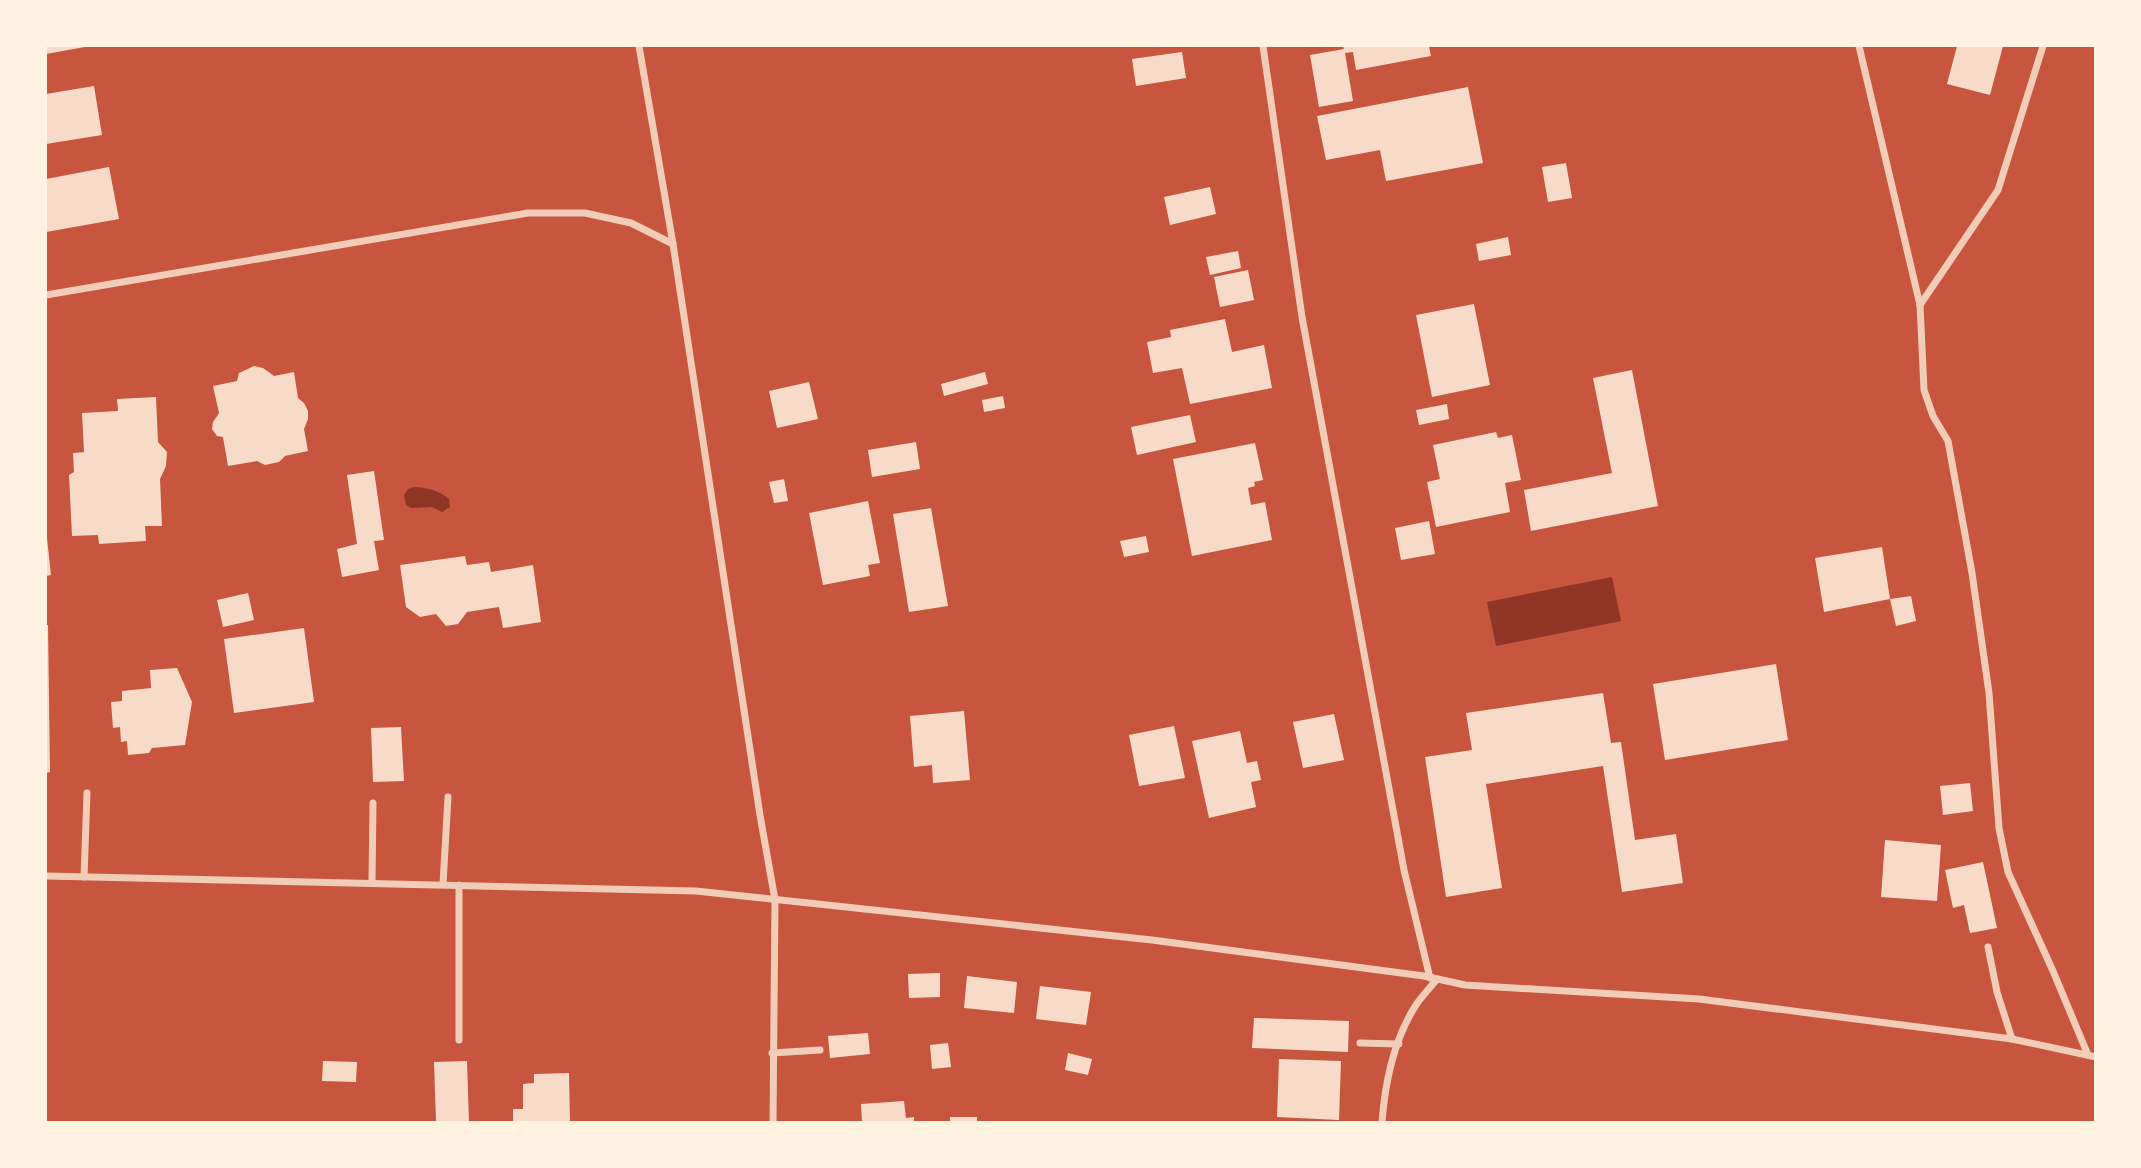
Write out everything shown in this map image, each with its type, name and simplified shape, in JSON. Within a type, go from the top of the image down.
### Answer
[{"type":"street","points":[[639,46],[673,244],[775,900],[773,1122]]},
{"type":"street","points":[[1263,46],[1305,331],[1404,870],[1434,979]]},
{"type":"street","points":[[1859,46],[1920,305],[1924,390],[1933,416],[1948,441],[1972,573],[1989,693],[1999,828],[2008,872],[2092,1056]]},
{"type":"street","points":[[1920,305],[1998,190],[2043,46]]},
{"type":"street","points":[[46,295],[528,213],[585,213],[631,223],[673,244]]},
{"type":"street","points":[[84,877],[87,793]]},
{"type":"street","points":[[443,884],[448,797]]},
{"type":"street","points":[[372,882],[373,803]]},
{"type":"street","points":[[46,876],[696,891],[1152,940],[1465,985],[1699,999],[2011,1039],[2092,1056]]},
{"type":"street","points":[[459,884],[459,1040]]},
{"type":"street","points":[[1988,947],[1997,992],[2011,1039]]},
{"type":"street","points":[[1382,1122],[1385,1086],[1404,1026],[1434,979]]},
{"type":"street","points":[[1360,1043],[1399,1044]]},
{"type":"street","points":[[772,1053],[820,1050]]},
{"type":"shaded area","points":[[414,487],[441,494],[449,499],[450,507],[442,512],[432,507],[411,508],[406,505],[404,495],[408,489]]},
{"type":"shaded area","points":[[1612,577],[1621,621],[1496,646],[1487,602]]},
{"type":"building","points":[[46,46],[85,46],[85,47],[46,54]]},
{"type":"building","points":[[1343,46],[1429,46],[1431,56],[1356,70],[1353,52],[1345,53],[1353,101],[1319,107],[1310,55],[1344,49]]},
{"type":"building","points":[[1957,46],[2003,46],[1990,95],[1947,84]]},
{"type":"building","points":[[1182,52],[1186,78],[1136,86],[1132,59]]},
{"type":"building","points":[[94,86],[102,135],[46,144],[46,94]]},
{"type":"building","points":[[1468,87],[1483,163],[1386,181],[1380,150],[1326,160],[1317,116]]},
{"type":"building","points":[[1566,163],[1572,198],[1548,202],[1542,167]]},
{"type":"building","points":[[109,167],[119,219],[46,232],[46,179]]},
{"type":"building","points":[[1210,187],[1216,214],[1170,225],[1164,197]]},
{"type":"building","points":[[1508,237],[1511,255],[1479,261],[1476,244]]},
{"type":"building","points":[[1238,251],[1241,268],[1210,275],[1206,257]]},
{"type":"building","points":[[1248,270],[1254,300],[1220,307],[1214,277]]},
{"type":"building","points":[[1474,304],[1490,385],[1432,397],[1416,315]]},
{"type":"building","points":[[1225,319],[1232,352],[1264,345],[1272,388],[1190,404],[1182,368],[1153,373],[1147,342],[1171,337],[1170,330]]},
{"type":"building","points":[[254,366],[263,368],[274,376],[294,372],[298,398],[308,411],[304,429],[308,451],[285,456],[279,462],[265,465],[257,461],[228,466],[223,437],[217,436],[212,429],[219,413],[213,386],[237,381],[239,373]]},
{"type":"building","points":[[1632,370],[1658,506],[1531,531],[1524,490],[1612,473],[1593,378]]},
{"type":"building","points":[[985,372],[988,384],[944,396],[941,384]]},
{"type":"building","points":[[809,382],[818,419],[777,428],[769,391]]},
{"type":"building","points":[[1003,396],[1005,408],[984,412],[982,400]]},
{"type":"building","points":[[156,397],[158,442],[167,452],[166,466],[160,479],[162,526],[145,526],[146,541],[99,544],[98,535],[72,536],[69,475],[74,472],[73,453],[84,452],[82,413],[118,411],[117,399]]},
{"type":"building","points":[[1447,404],[1449,419],[1419,425],[1416,410]]},
{"type":"building","points":[[1190,415],[1196,442],[1137,455],[1131,427]]},
{"type":"building","points":[[1496,432],[1498,438],[1512,435],[1521,480],[1505,483],[1510,512],[1436,527],[1427,482],[1440,479],[1433,445]]},
{"type":"building","points":[[916,442],[920,469],[872,477],[868,450]]},
{"type":"building","points":[[1255,443],[1263,480],[1254,482],[1255,486],[1248,488],[1251,505],[1265,502],[1272,540],[1192,556],[1173,459]]},
{"type":"building","points":[[374,471],[384,540],[374,541],[379,570],[342,577],[337,549],[357,544],[347,475]]},
{"type":"building","points":[[784,479],[788,501],[774,503],[769,482]]},
{"type":"building","points":[[868,501],[880,563],[868,565],[870,576],[823,585],[809,513]]},
{"type":"building","points":[[931,508],[948,606],[909,612],[893,514]]},
{"type":"building","points":[[1429,521],[1435,554],[1401,560],[1395,528]]},
{"type":"building","points":[[1146,536],[1149,552],[1124,557],[1120,541]]},
{"type":"building","points":[[46,538],[51,575],[46,576]]},
{"type":"building","points":[[1882,547],[1890,599],[1824,612],[1815,558]]},
{"type":"building","points":[[465,556],[467,565],[489,562],[491,572],[533,565],[541,622],[503,628],[499,607],[467,612],[458,624],[446,626],[436,614],[420,617],[406,607],[400,565]]},
{"type":"building","points":[[248,593],[254,620],[223,627],[217,600]]},
{"type":"building","points":[[1911,596],[1916,621],[1896,626],[1890,599]]},
{"type":"building","points":[[46,625],[50,772],[46,773]]},
{"type":"building","points":[[304,628],[314,702],[234,713],[224,639]]},
{"type":"building","points":[[1776,664],[1788,740],[1665,760],[1653,684]]},
{"type":"building","points":[[177,668],[192,702],[185,745],[152,748],[149,753],[128,755],[127,741],[121,742],[120,727],[113,728],[111,702],[122,701],[122,691],[151,688],[150,670]]},
{"type":"building","points":[[1603,693],[1611,743],[1621,742],[1635,840],[1676,834],[1683,883],[1622,892],[1603,766],[1486,784],[1502,888],[1446,897],[1425,757],[1472,750],[1466,713]]},
{"type":"building","points":[[964,711],[970,780],[933,783],[932,765],[914,767],[910,716]]},
{"type":"building","points":[[1334,714],[1344,760],[1303,768],[1293,722]]},
{"type":"building","points":[[1174,726],[1185,778],[1139,786],[1129,735]]},
{"type":"building","points":[[401,727],[404,781],[373,782],[371,728]]},
{"type":"building","points":[[1240,731],[1247,763],[1257,761],[1261,780],[1251,782],[1256,807],[1209,818],[1192,741]]},
{"type":"building","points":[[1970,783],[1973,811],[1943,815],[1940,786]]},
{"type":"building","points":[[1885,840],[1941,845],[1937,901],[1881,897]]},
{"type":"building","points":[[1983,862],[1997,928],[1970,933],[1964,905],[1953,908],[1945,870]]},
{"type":"building","points":[[940,973],[940,997],[909,998],[908,974]]},
{"type":"building","points":[[967,976],[1017,982],[1014,1013],[964,1008]]},
{"type":"building","points":[[1040,986],[1091,992],[1086,1025],[1036,1019]]},
{"type":"building","points":[[1254,1018],[1349,1021],[1348,1052],[1252,1048]]},
{"type":"building","points":[[868,1033],[870,1054],[830,1058],[828,1036]]},
{"type":"building","points":[[948,1043],[951,1067],[932,1069],[930,1045]]},
{"type":"building","points":[[1068,1053],[1092,1059],[1088,1075],[1065,1070]]},
{"type":"building","points":[[1279,1059],[1341,1061],[1339,1120],[1277,1117]]},
{"type":"building","points":[[323,1061],[357,1062],[356,1082],[322,1081]]},
{"type":"building","points":[[467,1061],[469,1122],[436,1122],[434,1062]]},
{"type":"building","points":[[569,1073],[570,1122],[513,1122],[513,1109],[523,1109],[523,1084],[534,1083],[534,1074]]},
{"type":"building","points":[[904,1101],[906,1118],[914,1117],[914,1122],[862,1122],[861,1104]]},
{"type":"building","points":[[950,1117],[977,1117],[977,1122],[950,1122]]}]
